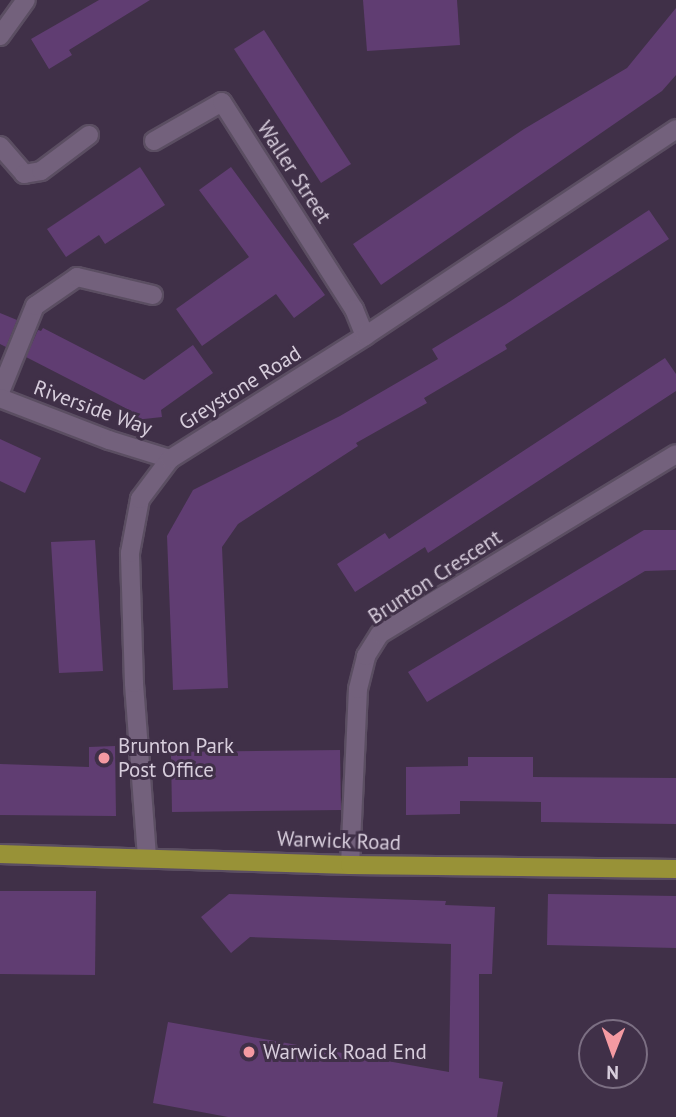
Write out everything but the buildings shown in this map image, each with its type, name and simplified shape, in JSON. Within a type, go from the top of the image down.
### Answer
[{"type":"main road","name":"Warwick Road","points":[[0,854],[350,864],[676,869]]},
{"type":"street","points":[[0,36],[26,0]]},
{"type":"street","name":"Waller Street","points":[[154,141],[222,102],[354,309],[365,336]]},
{"type":"street","name":"Greystone Road","points":[[147,857],[134,683],[130,553],[140,499],[170,459],[365,336],[676,129]]},
{"type":"street","points":[[0,146],[24,174],[41,171],[89,135]]},
{"type":"street","points":[[0,392],[35,306],[76,277],[153,295]]},
{"type":"street","name":"Riverside Way","points":[[0,398],[109,440],[170,459]]},
{"type":"street","name":"Brunton Crescent","points":[[350,864],[358,689],[366,656],[380,634],[676,454]]},
{"type":"place","name":"Brunton Park Post Office","points":[[104,758]]},
{"type":"place","name":"Warwick Road End","points":[[249,1052]]}]
